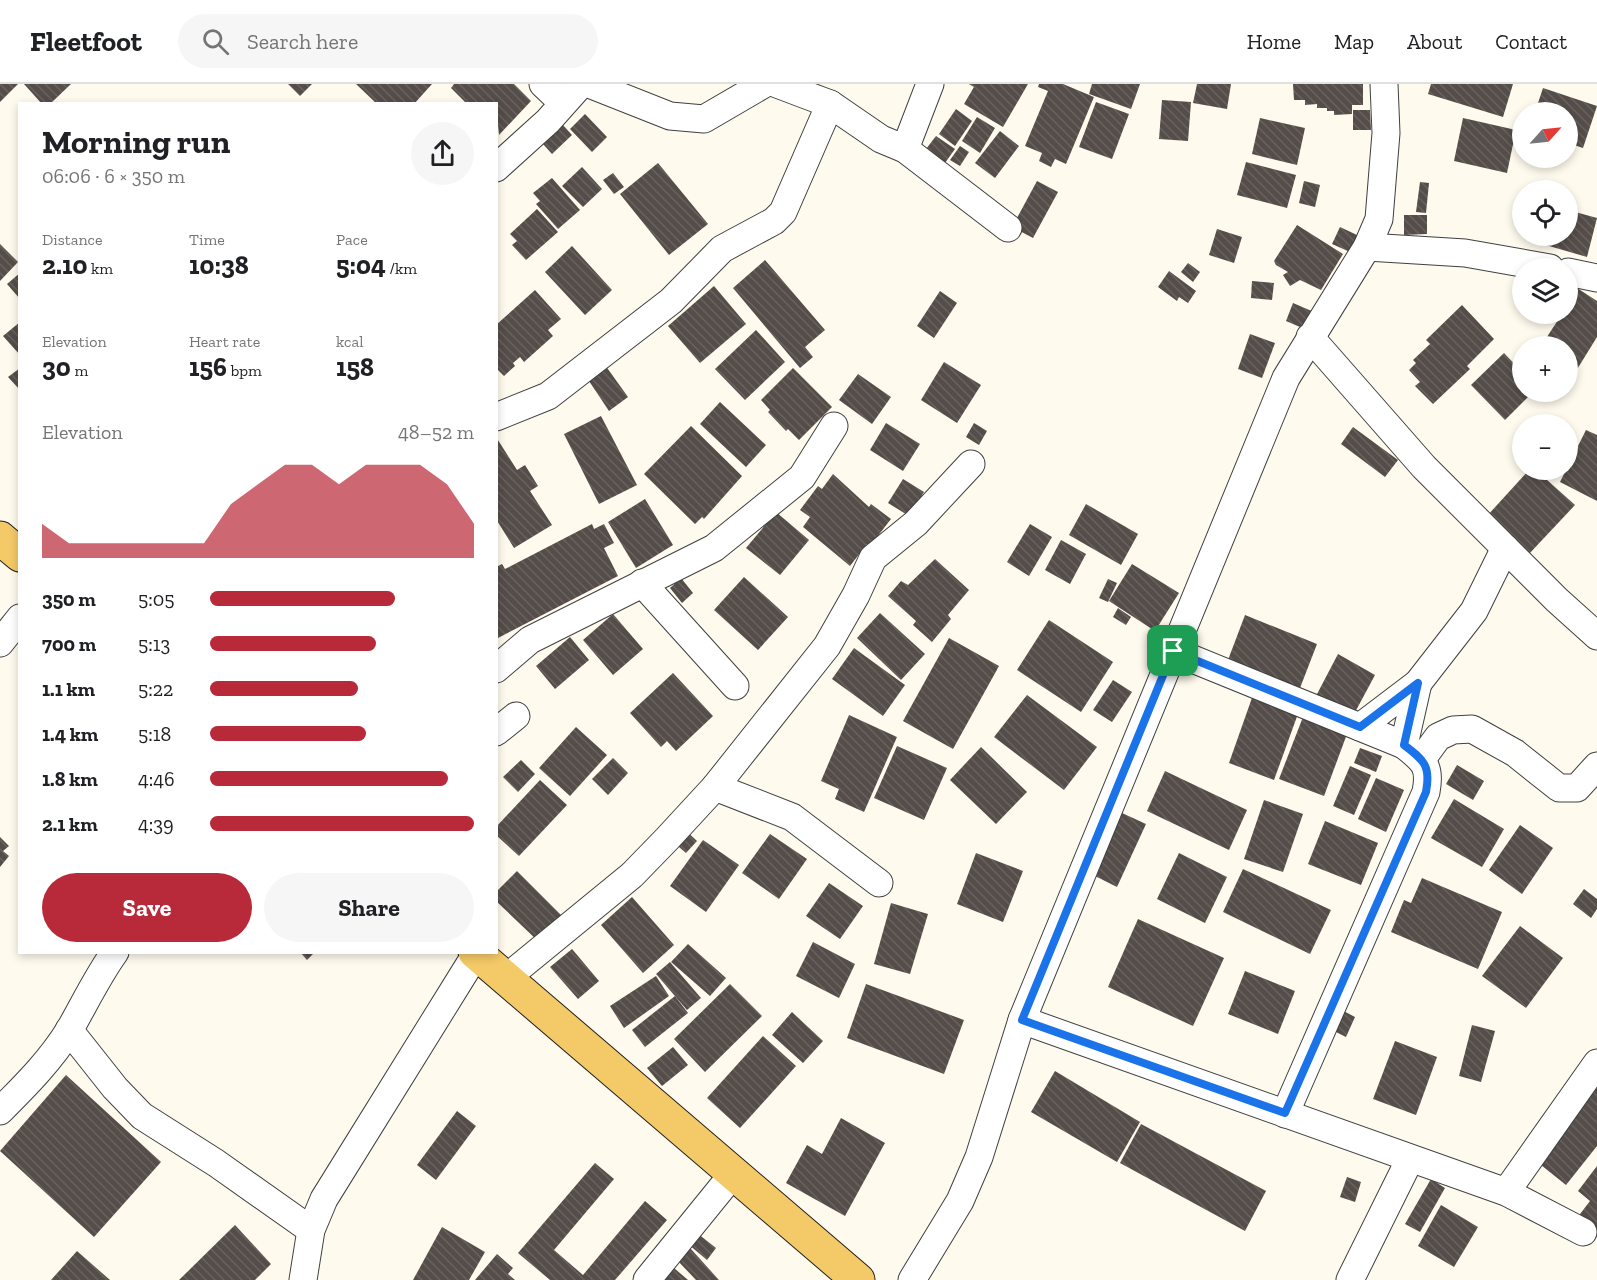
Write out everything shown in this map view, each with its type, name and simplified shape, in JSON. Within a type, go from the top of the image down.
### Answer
[{"type":"main road","points":[[0,538],[18,553]]},
{"type":"main road","points":[[476,954],[858,1280]]},
{"type":"street","points":[[498,166],[548,121],[572,93],[543,84]]},
{"type":"street","points":[[589,84],[670,116],[704,119],[764,84]]},
{"type":"street","points":[[777,84],[830,104],[881,139],[905,149],[1008,228]]},
{"type":"street","points":[[905,149],[930,84]]},
{"type":"street","points":[[912,1280],[960,1201],[979,1157],[1022,1020],[1286,378],[1367,247],[1379,219],[1386,133],[1384,84]]},
{"type":"street","points":[[498,416],[548,396],[671,301],[722,249],[774,221],[783,212],[830,104]]},
{"type":"street","points":[[1367,247],[1466,253],[1512,261]]},
{"type":"street","points":[[1578,274],[1597,278]]},
{"type":"street","points":[[1310,337],[1424,467],[1597,636]]},
{"type":"street","points":[[498,667],[530,640],[714,548],[802,477],[834,426]]},
{"type":"street","points":[[505,979],[632,876],[715,787],[827,646],[856,595],[873,558],[916,523],[971,464]]},
{"type":"street","points":[[1360,727],[1418,683],[1474,611],[1506,548]]},
{"type":"street","points":[[642,583],[735,686]]},
{"type":"street","points":[[0,643],[18,620]]},
{"type":"street","points":[[1173,651],[1360,727],[1413,752],[1430,774],[1426,792],[1285,1113]]},
{"type":"street","points":[[1413,752],[1418,683]]},
{"type":"street","points":[[1413,752],[1453,730],[1472,729],[1515,753],[1559,788],[1577,788],[1597,766]]},
{"type":"street","points":[[715,787],[792,817],[879,884]]},
{"type":"street","points":[[0,1111],[36,1076],[69,1030],[92,987],[115,954]]},
{"type":"street","points":[[303,1280],[310,1230],[324,1199],[474,954]]},
{"type":"street","points":[[1022,1020],[1506,1192],[1583,1232]]},
{"type":"street","points":[[69,1030],[115,1088],[142,1116],[216,1163],[310,1230]]},
{"type":"street","points":[[1506,1192],[1597,1064]]},
{"type":"street","points":[[1350,1280],[1410,1159]]},
{"type":"street","points":[[647,1280],[733,1174]]},
{"type":"building","points":[[0,84],[18,84],[0,102]]},
{"type":"building","points":[[24,84],[71,84],[52,102],[40,102]]},
{"type":"building","points":[[288,84],[312,84],[300,96]]},
{"type":"building","points":[[356,84],[432,84],[416,102],[375,102]]},
{"type":"building","points":[[454,84],[514,84],[531,101],[499,135],[498,102],[465,102],[451,88]]},
{"type":"building","points":[[969,84],[1028,84],[1003,127],[964,104],[974,87]]},
{"type":"building","points":[[1039,84],[1063,84],[1094,97],[1066,164],[1055,159],[1051,167],[1039,161],[1042,153],[1025,146],[1048,91],[1038,87]]},
{"type":"building","points":[[1092,84],[1140,84],[1131,109],[1089,94]]},
{"type":"building","points":[[1197,84],[1231,84],[1227,109],[1193,103]]},
{"type":"building","points":[[1293,84],[1363,84],[1363,105],[1352,105],[1352,114],[1334,115],[1334,111],[1327,111],[1327,108],[1317,108],[1317,104],[1305,105],[1305,100],[1294,100]]},
{"type":"building","points":[[1431,84],[1513,84],[1503,117],[1428,94]]},
{"type":"building","points":[[1543,88],[1597,106],[1583,148],[1578,146],[1578,102],[1538,102]]},
{"type":"building","points":[[1162,100],[1191,102],[1188,141],[1159,139]]},
{"type":"building","points":[[1096,102],[1129,114],[1112,159],[1079,147]]},
{"type":"building","points":[[956,109],[972,121],[955,146],[939,134]]},
{"type":"building","points":[[1353,110],[1370,110],[1371,130],[1353,130]]},
{"type":"building","points":[[585,114],[607,137],[592,152],[570,129]]},
{"type":"building","points":[[977,117],[995,128],[980,153],[962,141]]},
{"type":"building","points":[[1260,118],[1305,128],[1297,165],[1252,154]]},
{"type":"building","points":[[1463,118],[1512,129],[1512,149],[1507,173],[1454,161]]},
{"type":"building","points":[[563,125],[572,135],[552,154],[543,144]]},
{"type":"building","points":[[1000,131],[1019,146],[995,178],[975,163]]},
{"type":"building","points":[[936,136],[955,149],[945,163],[926,149]]},
{"type":"building","points":[[960,146],[969,152],[960,166],[950,160]]},
{"type":"building","points":[[1246,162],[1296,175],[1287,208],[1237,195]]},
{"type":"building","points":[[658,163],[708,224],[669,255],[620,194]]},
{"type":"building","points":[[582,167],[602,189],[583,207],[562,186]]},
{"type":"building","points":[[613,173],[624,187],[614,194],[603,180]]},
{"type":"building","points":[[552,178],[580,210],[558,229],[536,204],[540,201],[533,193]]},
{"type":"building","points":[[1037,181],[1058,192],[1033,238],[1012,227]]},
{"type":"building","points":[[1304,181],[1320,185],[1315,207],[1299,203]]},
{"type":"building","points":[[1420,182],[1429,183],[1426,213],[1416,212]]},
{"type":"building","points":[[537,209],[558,232],[526,260],[512,245],[517,241],[510,234]]},
{"type":"building","points":[[1578,213],[1597,218],[1587,257],[1549,246],[1578,246]]},
{"type":"building","points":[[1404,215],[1427,215],[1427,234],[1404,235]]},
{"type":"building","points":[[1297,225],[1343,254],[1321,290],[1300,280],[1290,286],[1283,275],[1288,272],[1276,265],[1274,261]]},
{"type":"building","points":[[1340,227],[1357,235],[1350,252],[1332,244]]},
{"type":"building","points":[[1217,229],[1242,237],[1234,263],[1209,255]]},
{"type":"building","points":[[0,244],[18,262],[0,281]]},
{"type":"building","points":[[572,246],[612,290],[585,315],[545,272]]},
{"type":"building","points":[[765,260],[825,330],[805,347],[813,357],[800,368],[733,288]]},
{"type":"building","points":[[1188,263],[1200,272],[1193,282],[1181,272]]},
{"type":"building","points":[[1169,271],[1196,291],[1188,303],[1179,297],[1177,301],[1158,287]]},
{"type":"building","points":[[18,275],[18,297],[7,284]]},
{"type":"building","points":[[1252,281],[1274,283],[1272,300],[1251,298]]},
{"type":"building","points":[[714,286],[746,324],[700,363],[668,326]]},
{"type":"building","points":[[1578,289],[1597,301],[1597,337],[1578,368],[1578,336],[1548,336],[1555,324],[1578,324]]},
{"type":"building","points":[[535,290],[561,319],[548,330],[553,336],[524,362],[520,357],[513,363],[515,366],[504,376],[498,370],[498,323]]},
{"type":"building","points":[[940,291],[957,303],[934,338],[917,326]]},
{"type":"building","points":[[1293,303],[1314,312],[1307,330],[1286,321]]},
{"type":"building","points":[[1462,305],[1494,339],[1467,366],[1470,369],[1433,404],[1415,386],[1420,382],[1409,370],[1416,363],[1413,360],[1430,344],[1426,340]]},
{"type":"building","points":[[18,324],[18,353],[3,336]]},
{"type":"building","points":[[756,330],[785,362],[745,400],[715,369]]},
{"type":"building","points":[[1250,334],[1275,343],[1262,378],[1238,369]]},
{"type":"building","points":[[1504,353],[1512,361],[1512,402],[1523,402],[1505,420],[1471,385]]},
{"type":"building","points":[[944,362],[981,385],[957,423],[921,400]]},
{"type":"building","points":[[605,365],[628,397],[609,411],[587,378]]},
{"type":"building","points":[[793,368],[832,407],[799,440],[788,429],[786,431],[768,412],[770,410],[761,400]]},
{"type":"building","points":[[18,370],[18,388],[8,377]]},
{"type":"building","points":[[858,374],[891,397],[872,424],[839,400]]},
{"type":"building","points":[[720,402],[766,445],[746,467],[700,424]]},
{"type":"building","points":[[601,416],[637,485],[599,504],[564,434]]},
{"type":"building","points":[[886,423],[920,444],[903,471],[870,450]]},
{"type":"building","points":[[974,423],[987,431],[979,445],[966,437]]},
{"type":"building","points":[[691,426],[742,476],[704,519],[702,517],[695,524],[644,474]]},
{"type":"building","points":[[1353,427],[1398,460],[1385,477],[1341,444]]},
{"type":"building","points":[[1586,430],[1597,435],[1597,501],[1560,482],[1561,480],[1578,480],[1578,446]]},
{"type":"building","points":[[498,440],[517,470],[525,465],[538,486],[530,491],[552,525],[514,548],[498,522]]},
{"type":"building","points":[[833,474],[869,507],[871,504],[891,519],[870,546],[867,544],[850,566],[803,527],[810,517],[800,510],[818,486],[822,489]]},
{"type":"building","points":[[903,479],[924,492],[909,516],[888,503]]},
{"type":"building","points":[[1520,480],[1547,480],[1575,505],[1529,554],[1487,516]]},
{"type":"building","points":[[645,499],[673,545],[636,568],[608,522]]},
{"type":"building","points":[[1086,504],[1138,534],[1121,565],[1069,535]]},
{"type":"building","points":[[776,512],[809,540],[780,575],[746,548]]},
{"type":"building","points":[[592,524],[594,529],[604,524],[614,543],[604,548],[618,576],[498,638],[498,566],[502,564],[505,569]]},
{"type":"building","points":[[1030,524],[1052,537],[1029,576],[1007,562]]},
{"type":"building","points":[[1061,540],[1086,554],[1070,584],[1045,570]]},
{"type":"building","points":[[935,559],[969,590],[948,615],[951,619],[932,642],[913,625],[916,621],[888,596],[901,581],[908,585]]},
{"type":"building","points":[[1132,564],[1179,593],[1155,631],[1109,601]]},
{"type":"building","points":[[744,577],[788,617],[758,650],[714,610]]},
{"type":"building","points":[[681,578],[693,593],[682,603],[670,588]]},
{"type":"building","points":[[1108,579],[1117,583],[1108,602],[1099,598]]},
{"type":"building","points":[[1118,608],[1131,617],[1126,625],[1113,617]]},
{"type":"building","points":[[880,613],[925,654],[901,680],[857,638]]},
{"type":"building","points":[[613,614],[643,649],[613,675],[583,640]]},
{"type":"building","points":[[1245,615],[1317,644],[1300,688],[1228,660]]},
{"type":"building","points":[[1049,620],[1113,662],[1081,712],[1017,670]]},
{"type":"building","points":[[570,637],[589,660],[555,689],[536,666]]},
{"type":"building","points":[[949,638],[999,666],[953,749],[903,721]]},
{"type":"building","points":[[854,648],[905,685],[883,716],[832,679]]},
{"type":"building","points":[[1338,654],[1375,675],[1353,716],[1316,696]]},
{"type":"building","points":[[673,673],[713,716],[676,751],[667,741],[661,747],[630,713]]},
{"type":"building","points":[[1113,680],[1132,692],[1112,722],[1093,710]]},
{"type":"building","points":[[1027,695],[1097,747],[1064,790],[994,737]]},
{"type":"building","points":[[1253,695],[1299,711],[1274,780],[1229,763]]},
{"type":"building","points":[[849,715],[897,737],[864,812],[835,799],[839,789],[821,781]]},
{"type":"building","points":[[1303,717],[1347,734],[1324,796],[1279,779]]},
{"type":"building","points":[[576,727],[607,755],[570,796],[539,768]]},
{"type":"building","points":[[897,746],[947,768],[924,820],[874,798]]},
{"type":"building","points":[[981,747],[1027,792],[996,824],[950,780]]},
{"type":"building","points":[[1360,748],[1382,756],[1376,772],[1354,763]]},
{"type":"building","points":[[613,758],[628,773],[608,795],[592,779]]},
{"type":"building","points":[[521,760],[535,774],[518,792],[503,777]]},
{"type":"building","points":[[1457,765],[1484,781],[1473,800],[1446,784]]},
{"type":"building","points":[[1350,766],[1371,775],[1354,815],[1333,806]]},
{"type":"building","points":[[1165,771],[1247,810],[1229,850],[1147,811]]},
{"type":"building","points":[[1376,778],[1404,790],[1386,832],[1358,819]]},
{"type":"building","points":[[540,780],[567,805],[519,856],[498,837],[498,825]]},
{"type":"building","points":[[1454,799],[1504,829],[1482,867],[1431,838]]},
{"type":"building","points":[[1264,800],[1303,814],[1283,872],[1244,859]]},
{"type":"building","points":[[1122,813],[1146,824],[1117,887],[1093,875]]},
{"type":"building","points":[[1325,821],[1378,843],[1361,885],[1308,864]]},
{"type":"building","points":[[1520,825],[1553,848],[1522,894],[1489,870]]},
{"type":"building","points":[[683,828],[697,841],[686,853],[672,841]]},
{"type":"building","points":[[770,834],[807,859],[779,899],[742,873]]},
{"type":"building","points":[[0,837],[9,846],[3,851],[9,856],[0,867]]},
{"type":"building","points":[[703,840],[739,865],[706,912],[670,886]]},
{"type":"building","points":[[976,853],[1023,871],[1003,922],[957,904]]},
{"type":"building","points":[[1179,853],[1227,877],[1205,923],[1157,899]]},
{"type":"building","points":[[1243,869],[1331,910],[1310,954],[1223,912]]},
{"type":"building","points":[[517,871],[563,917],[539,942],[498,903],[498,890]]},
{"type":"building","points":[[1422,878],[1502,912],[1478,969],[1391,932],[1404,900],[1411,903]]},
{"type":"building","points":[[829,883],[863,906],[840,939],[806,916]]},
{"type":"building","points":[[1584,889],[1597,899],[1597,909],[1591,918],[1573,904]]},
{"type":"building","points":[[632,897],[674,945],[643,973],[601,925]]},
{"type":"building","points":[[891,903],[928,914],[910,974],[874,964]]},
{"type":"building","points":[[1138,919],[1224,958],[1193,1026],[1108,987]]},
{"type":"building","points":[[1520,926],[1563,958],[1526,1008],[1482,976]]},
{"type":"building","points":[[813,942],[855,964],[839,998],[796,976]]},
{"type":"building","points":[[688,944],[726,978],[710,996],[671,962]]},
{"type":"building","points":[[572,949],[599,981],[578,999],[550,967]]},
{"type":"building","points":[[302,954],[313,954],[307,960]]},
{"type":"building","points":[[670,962],[701,998],[687,1010],[656,974]]},
{"type":"building","points":[[1245,971],[1295,991],[1278,1034],[1228,1014]]},
{"type":"building","points":[[656,976],[669,996],[624,1028],[610,1006]]},
{"type":"building","points":[[730,984],[762,1016],[705,1072],[674,1039]]},
{"type":"building","points":[[866,984],[964,1020],[944,1074],[847,1038]]},
{"type":"building","points":[[675,996],[688,1013],[645,1047],[632,1030]]},
{"type":"building","points":[[1334,1006],[1355,1017],[1346,1037],[1324,1026]]},
{"type":"building","points":[[792,1012],[823,1041],[803,1063],[772,1035]]},
{"type":"building","points":[[1472,1025],[1495,1031],[1481,1082],[1459,1076]]},
{"type":"building","points":[[763,1036],[796,1066],[740,1128],[707,1098]]},
{"type":"building","points":[[1395,1041],[1437,1057],[1416,1115],[1373,1099]]},
{"type":"building","points":[[673,1047],[688,1065],[662,1086],[647,1068]]},
{"type":"building","points":[[1055,1071],[1140,1122],[1117,1162],[1031,1112]]},
{"type":"building","points":[[66,1075],[161,1162],[94,1237],[0,1151]]},
{"type":"building","points":[[1597,1084],[1597,1146],[1566,1185],[1536,1161]]},
{"type":"building","points":[[457,1111],[476,1126],[436,1180],[417,1165]]},
{"type":"building","points":[[841,1118],[885,1143],[845,1216],[786,1183],[807,1145],[822,1154]]},
{"type":"building","points":[[1141,1124],[1266,1191],[1245,1231],[1120,1163]]},
{"type":"building","points":[[595,1163],[614,1179],[554,1250],[583,1275],[645,1201],[667,1220],[615,1280],[550,1280],[518,1253]]},
{"type":"building","points":[[1597,1166],[1597,1235],[1577,1218],[1590,1201],[1578,1191]]},
{"type":"building","points":[[1347,1177],[1361,1182],[1355,1202],[1340,1197]]},
{"type":"building","points":[[1431,1179],[1445,1188],[1420,1232],[1405,1224]]},
{"type":"building","points":[[1441,1205],[1478,1227],[1454,1267],[1418,1246]]},
{"type":"building","points":[[235,1225],[271,1264],[255,1280],[179,1280]]},
{"type":"building","points":[[442,1227],[485,1252],[469,1280],[413,1280]]},
{"type":"building","points":[[697,1233],[716,1248],[707,1260],[688,1244]]},
{"type":"building","points":[[690,1248],[719,1280],[696,1280],[677,1260]]},
{"type":"building","points":[[77,1251],[110,1280],[51,1280]]},
{"type":"building","points":[[497,1254],[513,1268],[508,1274],[515,1280],[475,1280]]},
{"type":"building","points":[[674,1268],[688,1280],[664,1280]]},
{"type":"route","points":[[1173,651],[1360,727],[1418,683],[1404,745],[1422,759],[1430,774],[1426,792],[1285,1113],[1022,1020],[1173,651]]}]
